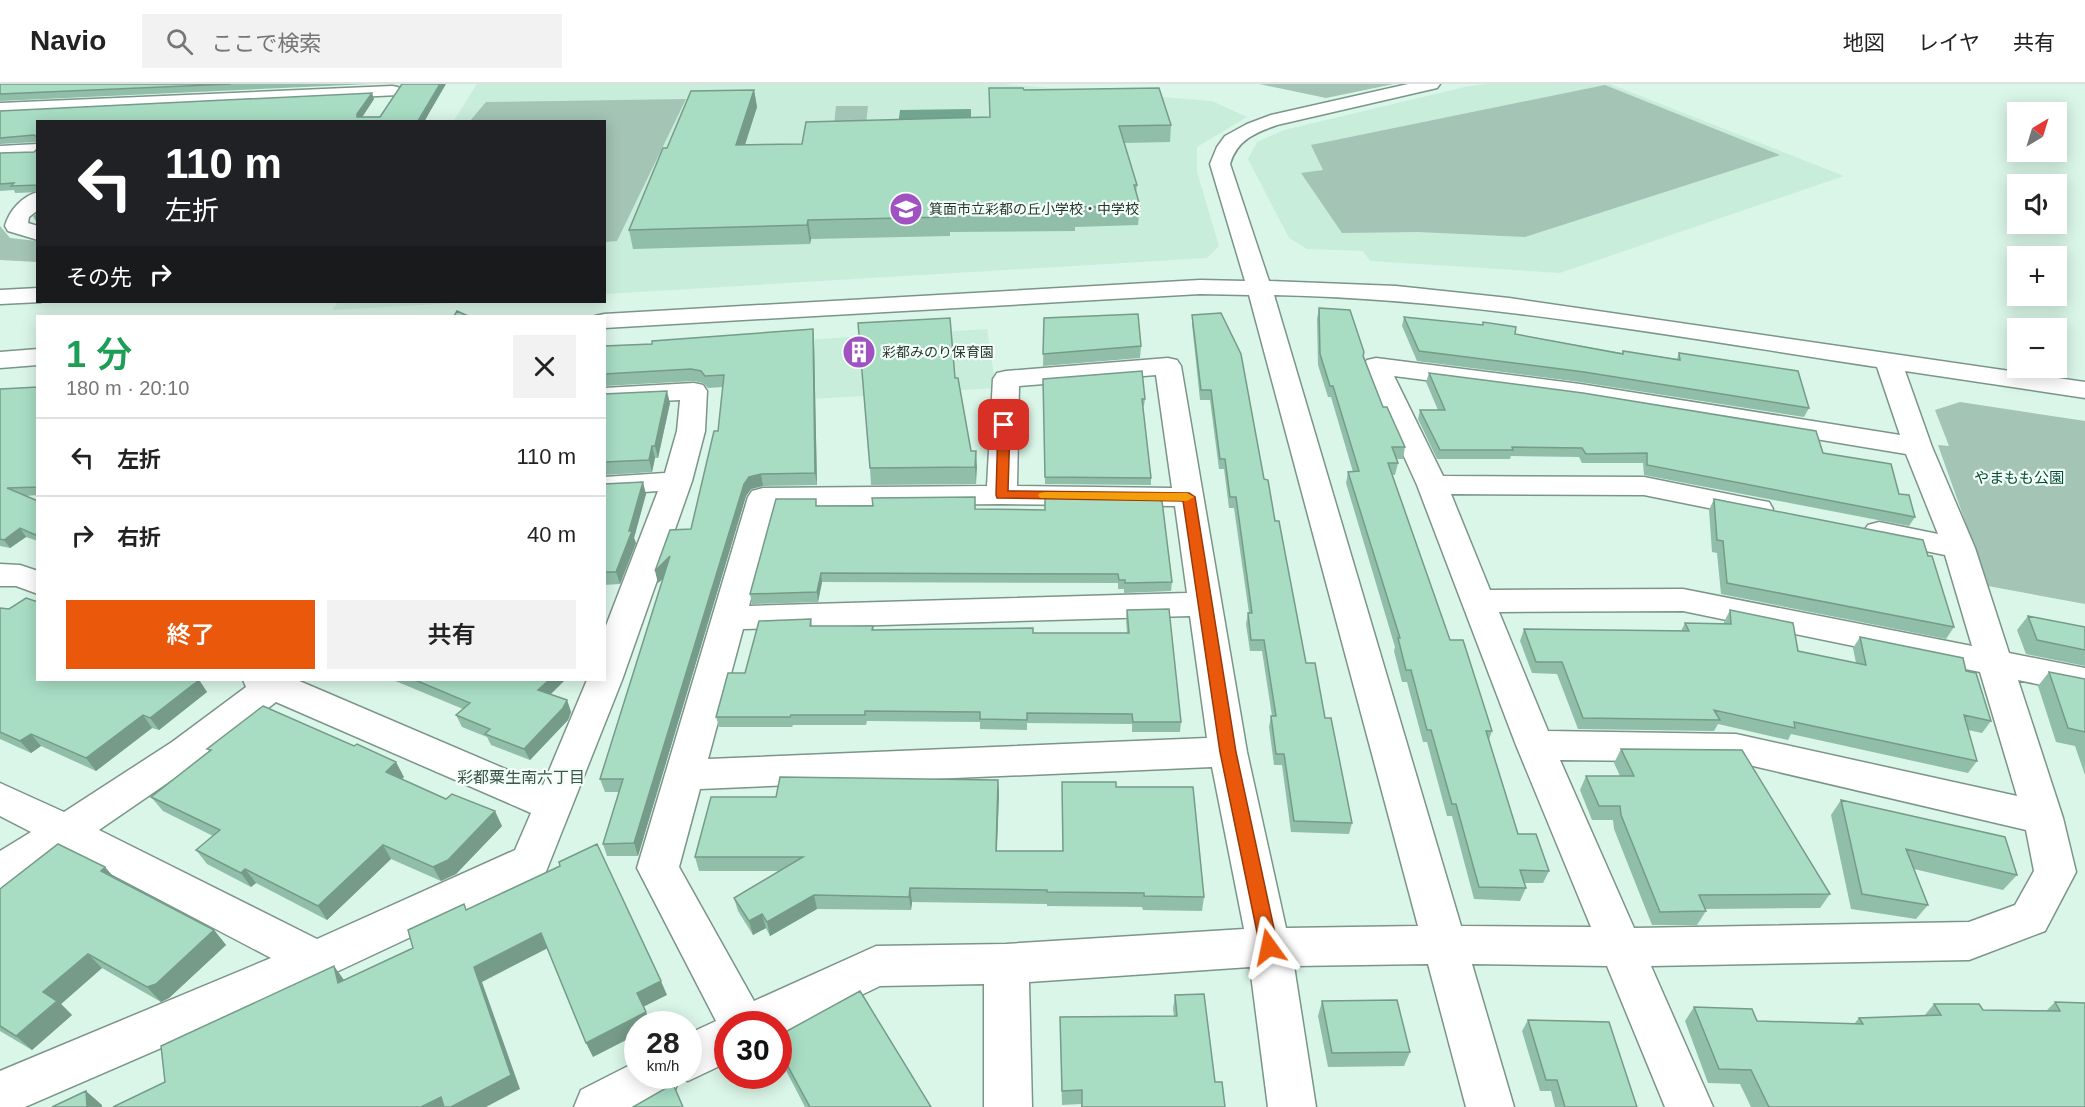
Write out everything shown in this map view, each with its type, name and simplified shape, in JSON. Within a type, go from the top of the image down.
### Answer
[{"type":"street","points":[[124,120],[163,84]]},
{"type":"street","points":[[1431,84],[1271,121],[1235,137],[1223,149],[1220,164],[1268,316],[1490,1107]]},
{"type":"street","points":[[0,109],[395,88]]},
{"type":"street","points":[[381,106],[395,88]]},
{"type":"street","points":[[0,100],[20,91]]},
{"type":"street","points":[[0,152],[36,150]]},
{"type":"street","points":[[0,203],[36,200]]},
{"type":"street","points":[[36,200],[19,215],[16,226],[36,232]]},
{"type":"street","points":[[606,321],[1200,287],[1396,293],[1509,305],[2085,390]]},
{"type":"street","points":[[0,297],[36,295]]},
{"type":"street","points":[[0,360],[36,357]]},
{"type":"street","points":[[781,1011],[876,966],[1006,964],[1269,947],[1444,945],[1620,947],[1969,941],[2030,918],[2055,872],[2043,818],[1992,661],[1959,548],[1918,447],[1888,361]]},
{"type":"street","points":[[1002,495],[1006,379],[1168,366],[1228,752],[1269,947],[1292,1107]]},
{"type":"street","points":[[1689,1107],[1534,745],[1432,485],[1376,366],[1469,375],[1564,389],[1918,447]]},
{"type":"street","points":[[606,396],[694,391],[691,431],[677,481],[614,627],[606,669]]},
{"type":"street","points":[[606,486],[677,481]]},
{"type":"street","points":[[1432,485],[1644,486],[1784,514]]},
{"type":"street","points":[[735,1011],[658,868],[764,497],[1002,495],[1189,497]]},
{"type":"street","points":[[1854,527],[1959,548]]},
{"type":"street","points":[[1477,601],[1683,600],[2085,681]]},
{"type":"street","points":[[729,618],[1204,604]]},
{"type":"street","points":[[0,872],[65,832],[185,752],[271,681],[554,806]]},
{"type":"street","points":[[0,1094],[316,960],[531,862],[603,681]]},
{"type":"street","points":[[1534,745],[1736,748],[2043,818]]},
{"type":"street","points":[[684,775],[1228,752]]},
{"type":"street","points":[[0,798],[316,960]]},
{"type":"street","points":[[1006,964],[1008,1107]]},
{"type":"street","points":[[598,1107],[632,1089]]},
{"type":"shaded area","name":"箕面市立彩都の丘小学校・中学校","points":[[477,84],[1002,84],[1212,101],[1247,117],[1197,147],[1197,172],[1219,246],[1207,258],[606,294],[606,120],[454,120]]},
{"type":"shaded area","points":[[1610,84],[1844,176],[1560,273],[1370,261],[1363,251],[1307,249],[1289,238],[1248,159],[1257,142],[1284,130],[1469,86]]},
{"type":"shaded area","points":[[971,109],[971,132],[897,133],[900,110]]},
{"type":"shaded area","points":[[337,303],[454,303],[332,310]]},
{"type":"shaded area","points":[[987,329],[996,388],[761,402],[767,342]]},
{"type":"green space","points":[[1259,84],[1394,84],[1326,98]]},
{"type":"green space","points":[[1605,85],[1780,155],[1525,237],[1418,232],[1342,233],[1301,173],[1323,170],[1311,145]]},
{"type":"green space","points":[[686,99],[617,241],[606,242],[606,120],[471,120],[486,102]]},
{"type":"green space","points":[[836,106],[868,106],[865,132],[833,133]]},
{"type":"green space","points":[[0,226],[10,238],[36,241],[36,262],[0,260]]},
{"type":"green space","name":"やまもも公園","points":[[1960,402],[2085,421],[2085,604],[1988,586],[1938,445],[1949,446],[1935,410]]},
{"type":"building","points":[[0,84],[231,84],[0,94]]},
{"type":"building","points":[[402,84],[440,84],[419,120],[36,120],[36,136],[0,138],[0,111],[372,93],[357,117],[380,117]]},
{"type":"building","points":[[989,88],[1023,88],[1024,90],[1159,88],[1171,125],[1119,126],[1137,185],[1134,185],[1140,206],[1074,207],[1075,212],[948,213],[948,217],[808,220],[807,225],[629,230],[663,148],[667,148],[691,91],[754,90],[736,145],[802,144],[806,122],[990,117]]},
{"type":"building","points":[[36,150],[36,185],[0,184],[0,153],[34,152]]},
{"type":"building","points":[[1319,308],[1350,310],[1364,352],[1363,356],[1383,407],[1387,407],[1405,447],[1392,447],[1398,463],[1388,463],[1450,640],[1463,640],[1492,731],[1486,731],[1518,834],[1536,834],[1549,871],[1520,870],[1526,888],[1479,887],[1456,804],[1452,804],[1431,730],[1427,730],[1411,670],[1406,670],[1398,638],[1400,638],[1348,472],[1359,471],[1333,386],[1330,386],[1320,354]]},
{"type":"building","points":[[1221,313],[1241,354],[1264,479],[1268,480],[1275,521],[1279,521],[1306,663],[1315,663],[1325,718],[1331,718],[1352,823],[1294,821],[1284,754],[1276,754],[1271,716],[1276,716],[1264,640],[1251,640],[1248,613],[1252,613],[1236,497],[1230,497],[1225,459],[1220,459],[1211,390],[1201,390],[1192,315]]},
{"type":"building","points":[[1138,314],[1141,346],[1043,354],[1044,318]]},
{"type":"building","points":[[1404,317],[1483,325],[1483,322],[1516,327],[1515,334],[1623,354],[1623,351],[1680,360],[1679,353],[1798,371],[1809,408],[1584,372],[1419,351]]},
{"type":"building","points":[[950,318],[955,378],[958,378],[971,451],[976,451],[975,467],[870,468],[858,323]]},
{"type":"building","points":[[813,329],[815,473],[761,474],[749,477],[744,484],[634,843],[603,844],[623,779],[600,779],[670,556],[655,571],[670,530],[691,529],[714,431],[718,431],[724,375],[705,376],[701,371],[691,369],[606,374],[606,346],[652,344],[652,341]]},
{"type":"building","points":[[1142,371],[1145,399],[1142,399],[1151,478],[1045,477],[1043,379]]},
{"type":"building","points":[[1429,373],[1583,393],[1816,431],[1823,453],[1891,464],[1899,494],[1909,495],[1915,517],[1647,465],[1647,453],[1586,454],[1582,448],[1512,447],[1513,450],[1440,450],[1420,410],[1445,410]]},
{"type":"building","points":[[36,387],[36,487],[7,488],[36,500],[36,535],[20,528],[4,540],[0,539],[0,389]]},
{"type":"building","points":[[667,391],[655,446],[652,446],[649,460],[606,462],[606,394]]},
{"type":"building","points":[[643,482],[629,531],[632,531],[616,572],[606,572],[606,484]]},
{"type":"building","points":[[975,497],[975,509],[1045,510],[1045,498],[1162,501],[1172,582],[1125,583],[1125,580],[1119,580],[1118,574],[821,573],[817,592],[750,594],[776,499],[816,499],[816,506],[873,506],[872,498]]},
{"type":"building","points":[[1714,499],[1923,540],[1928,556],[1932,556],[1954,627],[1727,583],[1723,541],[1717,540]]},
{"type":"building","points":[[26,598],[36,601],[36,681],[198,681],[150,718],[143,715],[86,758],[31,734],[20,741],[0,732],[0,608],[9,609]]},
{"type":"building","points":[[1169,609],[1181,722],[1133,722],[1132,714],[1027,713],[1027,720],[980,719],[980,712],[865,711],[865,715],[716,717],[728,673],[745,673],[759,621],[811,619],[810,626],[873,626],[872,630],[1033,628],[1033,633],[1129,633],[1127,610]]},
{"type":"building","points":[[1730,610],[1793,623],[1798,651],[1866,665],[1860,637],[1963,658],[1966,671],[1976,673],[1991,721],[1964,715],[1977,761],[1794,722],[1795,728],[1714,710],[1720,720],[1583,718],[1562,662],[1536,662],[1524,629],[1689,631],[1685,623],[1731,624]]},
{"type":"building","points":[[2028,616],[2085,627],[2085,650],[2037,640]]},
{"type":"building","points":[[2049,672],[2085,679],[2085,732],[2068,728]]},
{"type":"building","points":[[417,681],[548,681],[538,690],[567,700],[563,708],[524,749],[485,734],[490,729],[456,715],[470,703]]},
{"type":"building","points":[[263,706],[396,762],[386,772],[446,799],[452,794],[495,811],[448,860],[433,867],[383,845],[318,906],[245,869],[241,873],[196,850],[220,830],[151,797],[211,750],[207,749]]},
{"type":"building","points":[[1621,749],[1742,750],[1830,894],[1699,895],[1706,911],[1660,912],[1621,815],[1620,806],[1599,806],[1586,776],[1634,776]]},
{"type":"building","points":[[780,777],[998,780],[996,851],[1063,851],[1062,782],[1116,782],[1116,787],[1193,787],[1204,897],[1144,896],[1144,893],[1047,892],[1047,890],[910,888],[909,897],[814,895],[767,922],[762,914],[749,921],[734,898],[803,857],[695,857],[711,797],[776,797]]},
{"type":"building","points":[[1841,800],[2005,837],[2017,875],[1906,849],[1928,905],[1862,894]]},
{"type":"building","points":[[58,844],[105,867],[101,871],[214,930],[156,984],[147,987],[88,954],[43,992],[57,1001],[16,1036],[0,1026],[0,889]]},
{"type":"building","points":[[597,844],[661,981],[637,993],[646,1011],[624,1011],[624,1023],[586,1043],[541,933],[474,967],[511,1075],[451,1107],[444,1107],[441,1097],[421,1107],[113,1107],[165,1082],[161,1046],[334,966],[338,983],[413,948],[408,930],[464,904],[466,910],[560,866],[559,862]]},
{"type":"building","points":[[860,991],[931,1107],[810,1107],[792,1074],[792,1028]]},
{"type":"building","points":[[1204,994],[1215,1082],[1222,1082],[1225,1107],[1082,1107],[1082,1090],[1062,1091],[1060,1017],[1177,1016],[1175,995]]},
{"type":"building","points":[[1397,1000],[1410,1052],[1332,1053],[1322,1001]]},
{"type":"building","points":[[2055,1002],[2085,1003],[2085,1107],[1769,1107],[1751,1070],[1719,1069],[1694,1007],[1752,1009],[1757,1021],[1863,1024],[1859,1018],[1941,1015],[1934,1004],[1979,1004],[1983,1010],[2060,1011]]},
{"type":"building","points":[[1528,1020],[1609,1022],[1637,1107],[1565,1107],[1557,1080],[1546,1080]]},
{"type":"building","points":[[664,1089],[675,1089],[683,1107],[633,1107]]},
{"type":"building","points":[[86,1091],[87,1107],[52,1107]]},
{"type":"slow traffic","points":[[1045,495],[1187,497]]},
{"type":"place","name":"箕面市立彩都の丘小学校・中学校","points":[[906,209]]},
{"type":"place","name":"彩都みのり保育園","points":[[859,352]]},
{"type":"district","name":"彩都粟生南六丁目","points":[[521,777]]},
{"type":"route","points":[[1004,425],[1002,495],[1189,497],[1228,752],[1269,947]]}]
